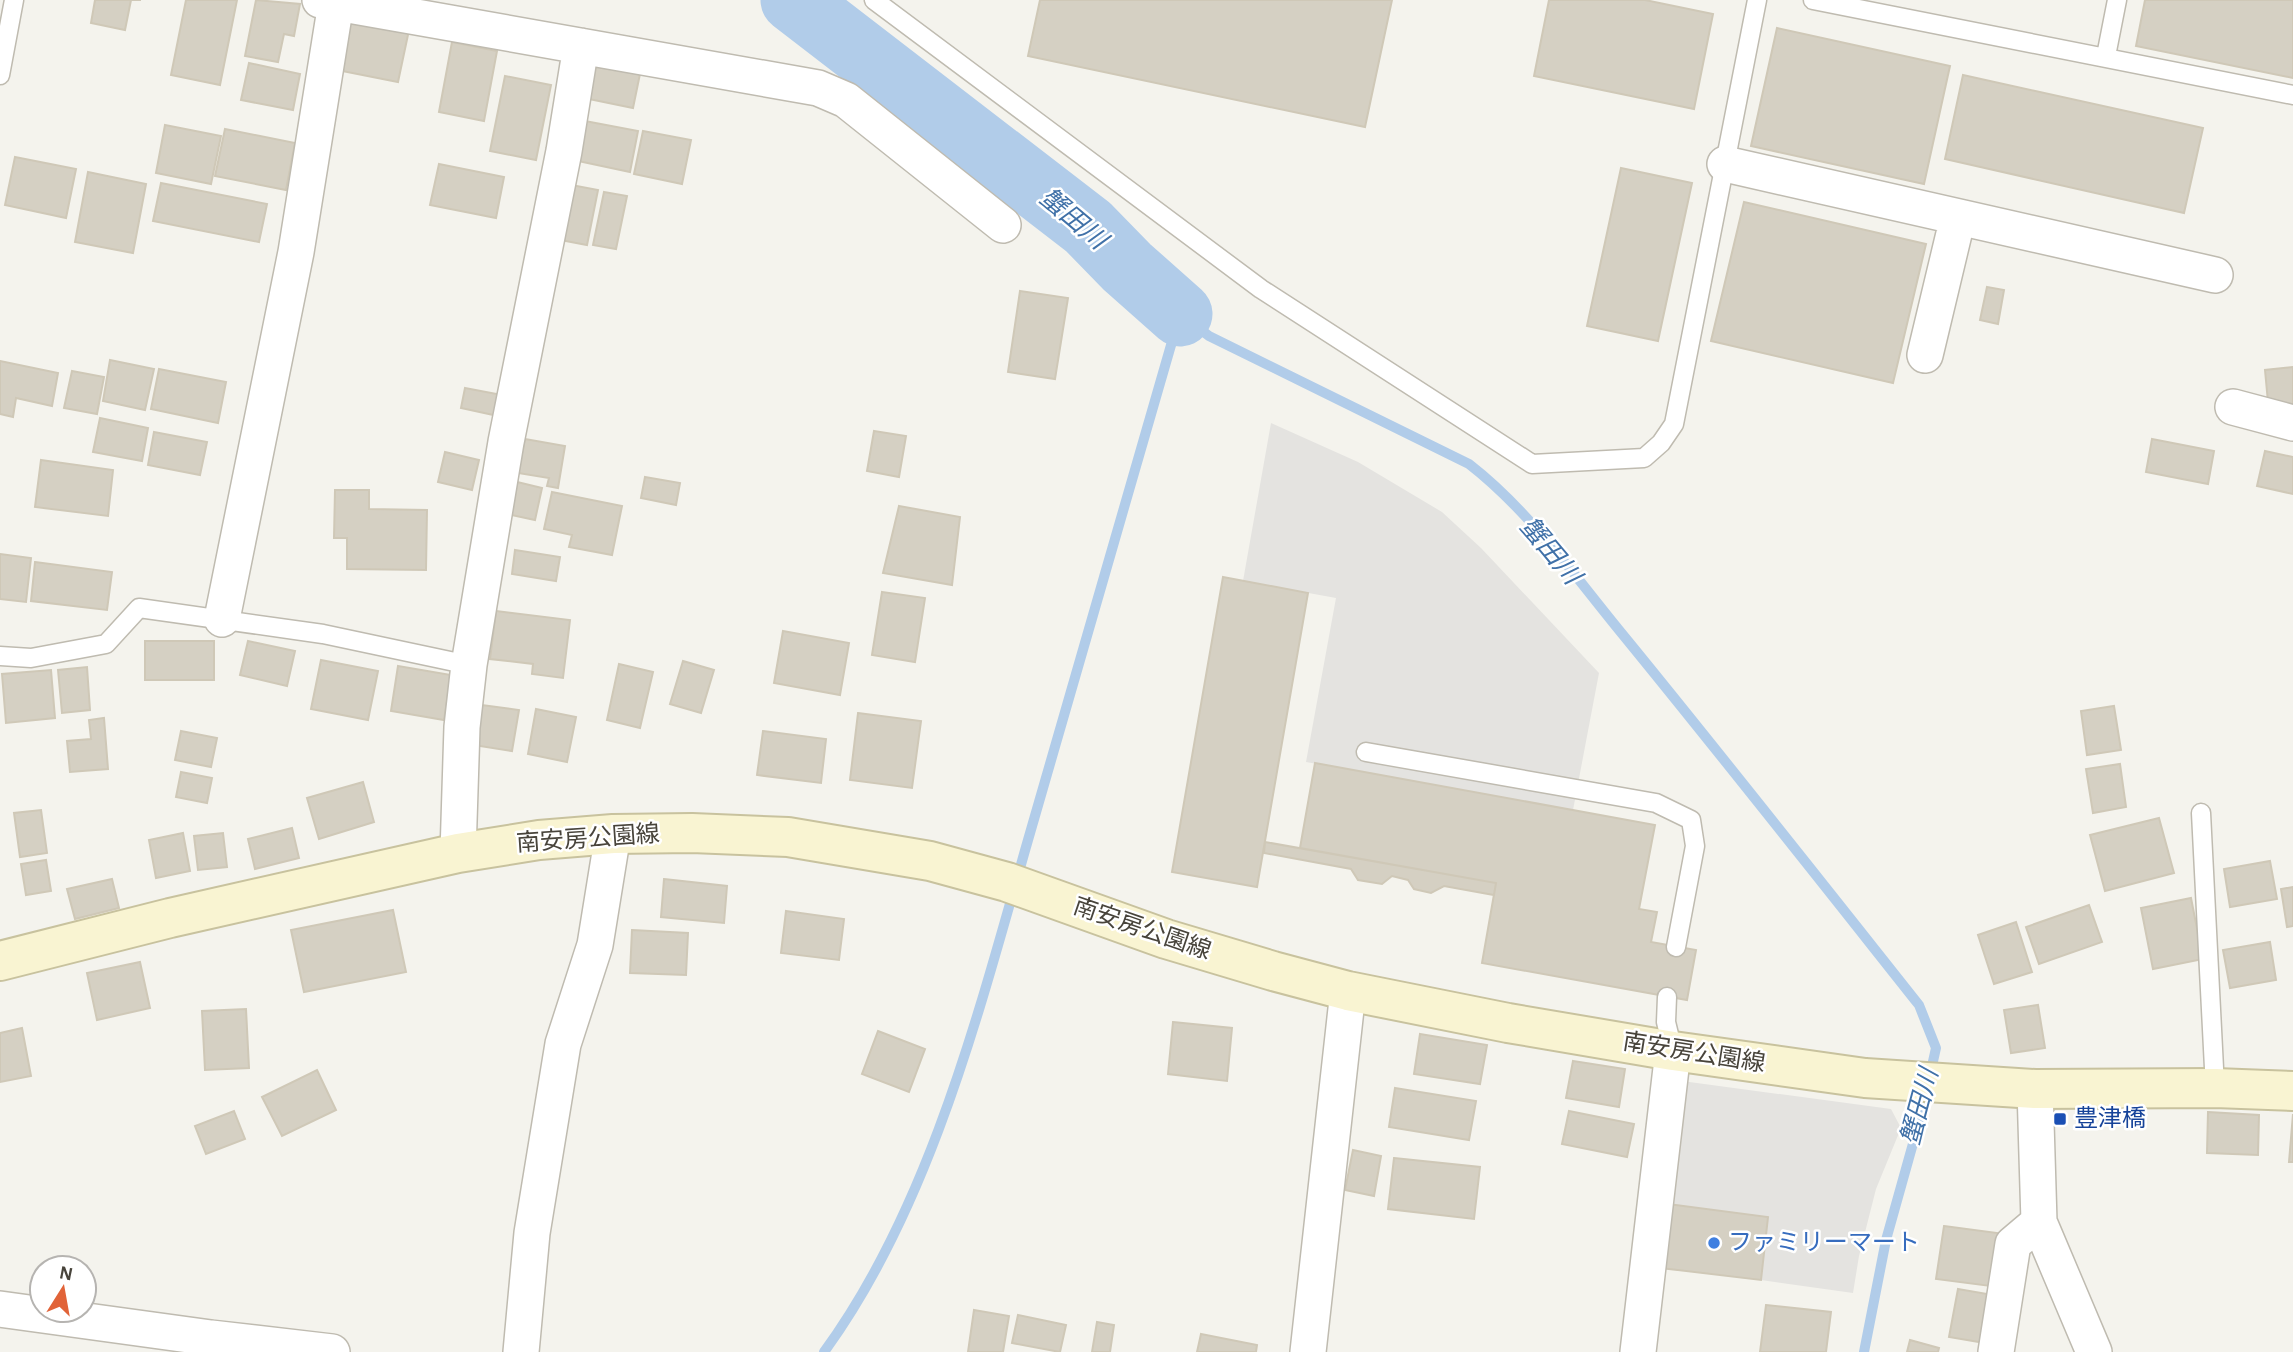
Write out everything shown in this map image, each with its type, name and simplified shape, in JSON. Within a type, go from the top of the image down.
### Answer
[{"type":"main road","name":"南安房公園線","points":[[0,961],[170,918],[458,853],[539,840],[613,834],[692,833],[788,837],[885,851],[979,874],[1166,939],[1348,991],[1508,1023],[1673,1051],[1865,1078],[1936,1083],[2035,1089],[2215,1088],[2293,1091]]},
{"type":"street","points":[[222,618],[296,252],[328,2],[818,88],[846,100],[1003,225]]},
{"type":"street","points":[[458,853],[462,727],[469,665],[506,442],[564,151],[581,46]]},
{"type":"street","points":[[1725,164],[2216,275]]},
{"type":"street","points":[[1925,355],[1958,217]]},
{"type":"street","points":[[2233,407],[2293,423]]},
{"type":"street","points":[[521,1352],[532,1233],[563,1044],[595,945],[613,834]]},
{"type":"street","points":[[1308,1352],[1348,991]]},
{"type":"street","points":[[1639,1352],[1673,1051]]},
{"type":"street","points":[[2035,1089],[2039,1222],[2094,1352]]},
{"type":"street","points":[[1996,1352],[2014,1244],[2039,1222]]},
{"type":"street","points":[[0,1309],[210,1345],[332,1352]]},
{"type":"lane","points":[[0,75],[14,0]]},
{"type":"lane","points":[[874,0],[1261,289],[1532,464],[1644,458],[1661,443],[1674,424],[1757,0]]},
{"type":"lane","points":[[1813,0],[2293,95]]},
{"type":"lane","points":[[2106,56],[2117,0]]},
{"type":"lane","points":[[0,656],[31,658],[106,644],[139,608],[222,618],[323,635],[469,665]]},
{"type":"lane","points":[[1366,752],[1656,803],[1691,821],[1695,846],[1676,947]]},
{"type":"lane","points":[[2201,813],[2215,1088]]},
{"type":"lane","points":[[1667,997],[1666,1022],[1673,1051]]},
{"type":"shaded area","points":[[1271,423],[1358,462],[1442,512],[1481,548],[1599,673],[1573,810],[1306,762],[1336,598],[1243,581]]},
{"type":"shaded area","points":[[1682,1081],[1891,1109],[1901,1128],[1876,1189],[1859,1256],[1853,1293],[1761,1280],[1768,1217],[1668,1204]]},
{"type":"building","points":[[95,0],[131,0],[125,30],[91,23]]},
{"type":"building","points":[[186,0],[237,0],[220,85],[171,75]]},
{"type":"building","points":[[256,0],[300,4],[294,36],[284,34],[278,62],[245,56]]},
{"type":"building","points":[[1040,0],[1392,0],[1365,127],[1028,56]]},
{"type":"building","points":[[1549,0],[1645,0],[1713,14],[1694,109],[1534,76]]},
{"type":"building","points":[[2145,0],[2293,0],[2293,78],[2136,46]]},
{"type":"building","points":[[347,18],[409,30],[398,82],[337,70]]},
{"type":"building","points":[[1777,28],[1950,66],[1924,184],[1751,146]]},
{"type":"building","points":[[452,42],[497,51],[484,121],[439,112]]},
{"type":"building","points":[[592,59],[641,69],[633,108],[584,98]]},
{"type":"building","points":[[249,63],[300,74],[293,110],[241,100]]},
{"type":"building","points":[[1963,75],[2203,128],[2184,213],[1945,159]]},
{"type":"building","points":[[505,76],[551,85],[536,160],[490,151]]},
{"type":"building","points":[[585,121],[638,131],[630,172],[578,161]]},
{"type":"building","points":[[165,125],[221,136],[211,184],[156,173]]},
{"type":"building","points":[[225,129],[295,143],[286,190],[215,176]]},
{"type":"building","points":[[643,131],[691,140],[682,184],[634,174]]},
{"type":"building","points":[[15,157],[76,169],[66,218],[5,205]]},
{"type":"building","points":[[439,164],[504,177],[496,218],[430,205]]},
{"type":"building","points":[[1621,168],[1692,183],[1658,341],[1587,326]]},
{"type":"building","points":[[88,172],[146,184],[133,253],[75,242]]},
{"type":"building","points":[[161,183],[267,204],[259,242],[153,221]]},
{"type":"building","points":[[566,184],[598,190],[587,245],[555,239]]},
{"type":"building","points":[[604,192],[627,196],[616,249],[593,245]]},
{"type":"building","points":[[1744,202],[1926,244],[1893,383],[1711,341]]},
{"type":"building","points":[[1987,287],[2004,290],[1998,324],[1980,320]]},
{"type":"building","points":[[1020,291],[1068,298],[1055,379],[1008,372]]},
{"type":"building","points":[[110,360],[154,369],[145,410],[103,401]]},
{"type":"building","points":[[0,361],[58,373],[52,406],[16,398],[13,417],[0,414]]},
{"type":"building","points":[[2293,367],[2293,411],[2269,413],[2265,370]]},
{"type":"building","points":[[159,369],[226,382],[218,423],[151,409]]},
{"type":"building","points":[[72,371],[104,377],[97,414],[64,408]]},
{"type":"building","points":[[465,388],[502,395],[498,416],[461,408]]},
{"type":"building","points":[[100,418],[148,428],[142,461],[93,452]]},
{"type":"building","points":[[874,431],[906,436],[899,477],[867,471]]},
{"type":"building","points":[[154,432],[207,442],[200,475],[148,465]]},
{"type":"building","points":[[525,439],[565,446],[558,488],[547,486],[549,478],[518,473]]},
{"type":"building","points":[[2152,439],[2214,451],[2208,484],[2146,472]]},
{"type":"building","points":[[2265,451],[2293,457],[2293,494],[2257,486]]},
{"type":"building","points":[[445,452],[479,460],[472,490],[438,482]]},
{"type":"building","points":[[41,460],[113,470],[108,516],[35,507]]},
{"type":"building","points":[[645,477],[680,483],[676,505],[641,498]]},
{"type":"building","points":[[509,480],[542,488],[535,520],[502,513]]},
{"type":"building","points":[[335,490],[369,490],[369,509],[427,510],[426,570],[347,569],[347,538],[334,538]]},
{"type":"building","points":[[552,492],[622,506],[612,555],[569,547],[572,535],[544,529]]},
{"type":"building","points":[[899,506],[960,517],[952,585],[883,573]]},
{"type":"building","points":[[515,550],[560,557],[556,581],[512,574]]},
{"type":"building","points":[[0,554],[31,558],[26,602],[0,599]]},
{"type":"building","points":[[35,562],[112,572],[107,610],[31,601]]},
{"type":"building","points":[[1223,577],[1308,593],[1257,887],[1172,872]]},
{"type":"building","points":[[882,592],[925,598],[915,662],[872,655]]},
{"type":"building","points":[[496,611],[570,620],[563,678],[532,674],[533,664],[490,659]]},
{"type":"building","points":[[783,631],[849,643],[840,695],[774,683]]},
{"type":"building","points":[[145,641],[214,641],[214,680],[145,680]]},
{"type":"building","points":[[248,641],[295,651],[287,686],[240,675]]},
{"type":"building","points":[[321,660],[378,671],[368,720],[311,709]]},
{"type":"building","points":[[683,661],[714,670],[701,713],[670,704]]},
{"type":"building","points":[[619,664],[653,672],[640,728],[607,720]]},
{"type":"building","points":[[398,666],[451,675],[444,720],[391,711]]},
{"type":"building","points":[[87,667],[90,710],[62,713],[58,670]]},
{"type":"building","points":[[51,670],[55,718],[6,723],[2,674]]},
{"type":"building","points":[[474,704],[519,710],[512,751],[467,744]]},
{"type":"building","points":[[2114,706],[2121,750],[2087,755],[2081,711]]},
{"type":"building","points":[[536,709],[576,717],[567,762],[528,754]]},
{"type":"building","points":[[858,713],[921,721],[912,788],[850,780]]},
{"type":"building","points":[[104,718],[108,769],[70,772],[67,741],[91,739],[89,720]]},
{"type":"building","points":[[181,731],[217,738],[211,767],[175,760]]},
{"type":"building","points":[[763,731],[826,739],[821,783],[757,775]]},
{"type":"building","points":[[1315,763],[1655,825],[1639,909],[1657,912],[1651,942],[1696,950],[1687,1000],[1482,963],[1496,883],[1300,848]]},
{"type":"building","points":[[2120,764],[2126,807],[2093,813],[2086,769]]},
{"type":"building","points":[[181,772],[212,778],[207,803],[176,797]]},
{"type":"building","points":[[363,782],[374,822],[319,839],[307,798]]},
{"type":"building","points":[[41,810],[47,853],[20,857],[14,813]]},
{"type":"building","points":[[2159,818],[2174,873],[2105,891],[2090,835]]},
{"type":"building","points":[[292,828],[299,858],[255,869],[248,839]]},
{"type":"building","points":[[183,833],[190,871],[156,878],[149,840]]},
{"type":"building","points":[[223,833],[227,867],[198,870],[194,836]]},
{"type":"building","points":[[1265,842],[1496,883],[1494,895],[1444,886],[1431,893],[1414,889],[1408,880],[1392,876],[1382,884],[1358,880],[1351,869],[1264,853]]},
{"type":"building","points":[[46,860],[51,891],[26,895],[21,864]]},
{"type":"building","points":[[2270,861],[2277,899],[2230,907],[2224,869]]},
{"type":"building","points":[[112,879],[119,908],[75,919],[67,889]]},
{"type":"building","points":[[664,879],[727,886],[724,923],[661,917]]},
{"type":"building","points":[[2293,887],[2293,926],[2287,927],[2281,889]]},
{"type":"building","points":[[2191,898],[2203,959],[2153,969],[2141,908]]},
{"type":"building","points":[[2089,905],[2102,942],[2039,964],[2026,927]]},
{"type":"building","points":[[393,910],[406,972],[304,992],[291,930]]},
{"type":"building","points":[[786,911],[844,919],[839,960],[781,953]]},
{"type":"building","points":[[2016,922],[2032,972],[1994,984],[1978,935]]},
{"type":"building","points":[[632,930],[688,933],[686,975],[630,973]]},
{"type":"building","points":[[2270,942],[2276,980],[2230,988],[2223,950]]},
{"type":"building","points":[[140,962],[150,1008],[97,1020],[87,973]]},
{"type":"building","points":[[2038,1005],[2045,1048],[2011,1053],[2004,1010]]},
{"type":"building","points":[[246,1009],[249,1068],[205,1070],[202,1011]]},
{"type":"building","points":[[1173,1022],[1232,1028],[1227,1081],[1168,1074]]},
{"type":"building","points":[[22,1028],[31,1076],[0,1082],[0,1033]]},
{"type":"building","points":[[878,1031],[925,1049],[909,1092],[862,1074]]},
{"type":"building","points":[[1420,1034],[1487,1045],[1480,1084],[1414,1074]]},
{"type":"building","points":[[1573,1061],[1625,1069],[1619,1107],[1566,1098]]},
{"type":"building","points":[[317,1070],[336,1110],[282,1136],[262,1097]]},
{"type":"building","points":[[1395,1088],[1476,1101],[1469,1140],[1389,1127]]},
{"type":"building","points":[[234,1111],[245,1139],[206,1154],[195,1126]]},
{"type":"building","points":[[1569,1111],[1634,1124],[1627,1157],[1562,1144]]},
{"type":"building","points":[[2208,1112],[2259,1115],[2258,1155],[2207,1153]]},
{"type":"building","points":[[2293,1114],[2293,1162],[2289,1162]]},
{"type":"building","points":[[1353,1150],[1381,1156],[1374,1196],[1345,1190]]},
{"type":"building","points":[[1394,1158],[1480,1167],[1474,1219],[1388,1209]]},
{"type":"building","name":"ファミリーマート","points":[[1668,1204],[1768,1217],[1761,1280],[1661,1268]]},
{"type":"building","points":[[1944,1226],[2005,1234],[1998,1287],[1936,1279]]},
{"type":"building","points":[[1958,1289],[1993,1295],[1985,1343],[1949,1337]]},
{"type":"building","points":[[1766,1305],[1831,1312],[1826,1352],[1760,1352]]},
{"type":"building","points":[[974,1310],[1009,1316],[1003,1352],[968,1352]]},
{"type":"building","points":[[1018,1315],[1066,1325],[1060,1352],[1012,1343]]},
{"type":"building","points":[[1097,1322],[1114,1325],[1110,1352],[1092,1352]]},
{"type":"building","points":[[1201,1334],[1257,1345],[1256,1352],[1197,1352]]},
{"type":"building","points":[[1910,1340],[1939,1348],[1938,1352],[1907,1352]]},
{"type":"waterway","name":"蟹田川","points":[[793,0],[1088,227],[1127,267],[1180,314]]},
{"type":"waterway","name":"蟹田川","points":[[824,1352],[861,1295],[894,1235],[922,1171],[970,1039],[1180,314],[1209,336],[1469,464],[1492,483],[1572,571],[1919,1005],[1936,1048],[1921,1115],[1886,1240],[1864,1352]]},
{"type":"place","name":"豊津橋","points":[[2060,1119]]},
{"type":"place","name":"ファミリーマート","points":[[1714,1243]]}]
